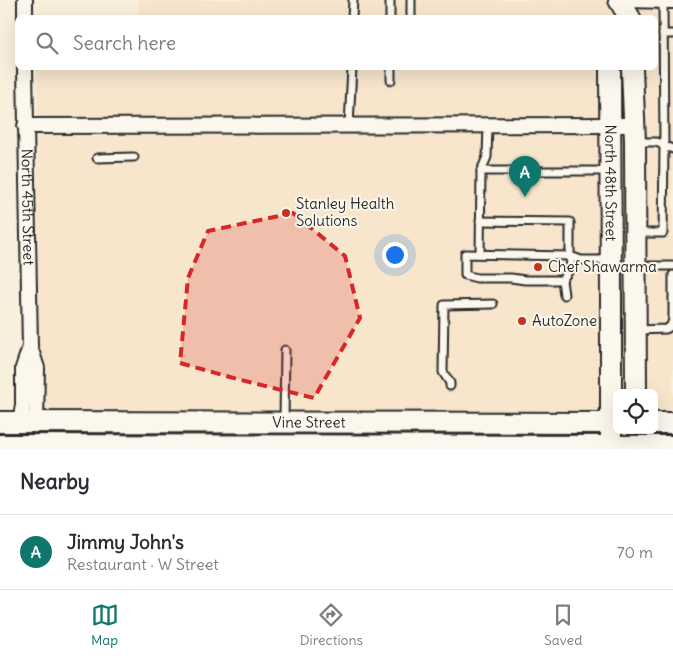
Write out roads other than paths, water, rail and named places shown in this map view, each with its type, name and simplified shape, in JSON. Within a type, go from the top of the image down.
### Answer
[{"type":"main road","points":[[611,15],[620,0],[628,15]]},
{"type":"main road","name":"North 48th Street","points":[[610,70],[613,389]]},
{"type":"main road","name":"North 48th Street","points":[[632,70],[635,134],[636,389]]},
{"type":"main road","name":"Vine Street","points":[[0,422],[613,423]]},
{"type":"main road","name":"North 45th Street","points":[[21,446],[28,422]]},
{"type":"main road","points":[[658,423],[673,423]]},
{"type":"main road","name":"North 48th Street","points":[[610,448],[613,429]]},
{"type":"main road","name":"Vine Street","points":[[21,446],[610,448],[636,442],[673,446]]},
{"type":"street","points":[[25,0],[25,15]]},
{"type":"street","points":[[620,0],[668,1]]},
{"type":"street","name":"North 45th Street","points":[[25,70],[30,347],[37,368],[28,422]]},
{"type":"street","points":[[26,126],[610,125],[635,134]]},
{"type":"lane","points":[[352,0],[352,15]]},
{"type":"lane","points":[[390,0],[390,15]]},
{"type":"lane","points":[[411,0],[411,15]]},
{"type":"lane","points":[[636,232],[663,233],[663,34],[668,1]]},
{"type":"lane","points":[[663,34],[673,34]]},
{"type":"lane","points":[[350,125],[352,70]]},
{"type":"lane","points":[[391,70],[391,80]]},
{"type":"lane","points":[[480,254],[481,171],[487,157],[488,125]]},
{"type":"lane","points":[[635,134],[673,149]]},
{"type":"lane","points":[[97,158],[134,157]]},
{"type":"lane","points":[[481,171],[610,171]]},
{"type":"lane","points":[[480,221],[570,222],[570,268],[562,280],[564,295]]},
{"type":"lane","points":[[562,280],[477,278],[464,274],[464,254],[570,256],[581,260],[611,260]]},
{"type":"lane","points":[[635,266],[673,266]]},
{"type":"lane","points":[[636,330],[666,329],[671,326],[673,319],[673,275]]},
{"type":"lane","points":[[450,386],[443,372],[444,305],[493,304]]},
{"type":"lane","points":[[284,423],[285,350]]},
{"type":"place","name":"Jimmy John's","points":[[525,197]]},
{"type":"place","name":"Stanley Health Solutions","points":[[286,213]]},
{"type":"place","name":"Chef Shawarma","points":[[538,267]]},
{"type":"place","name":"AutoZone","points":[[522,321]]}]
